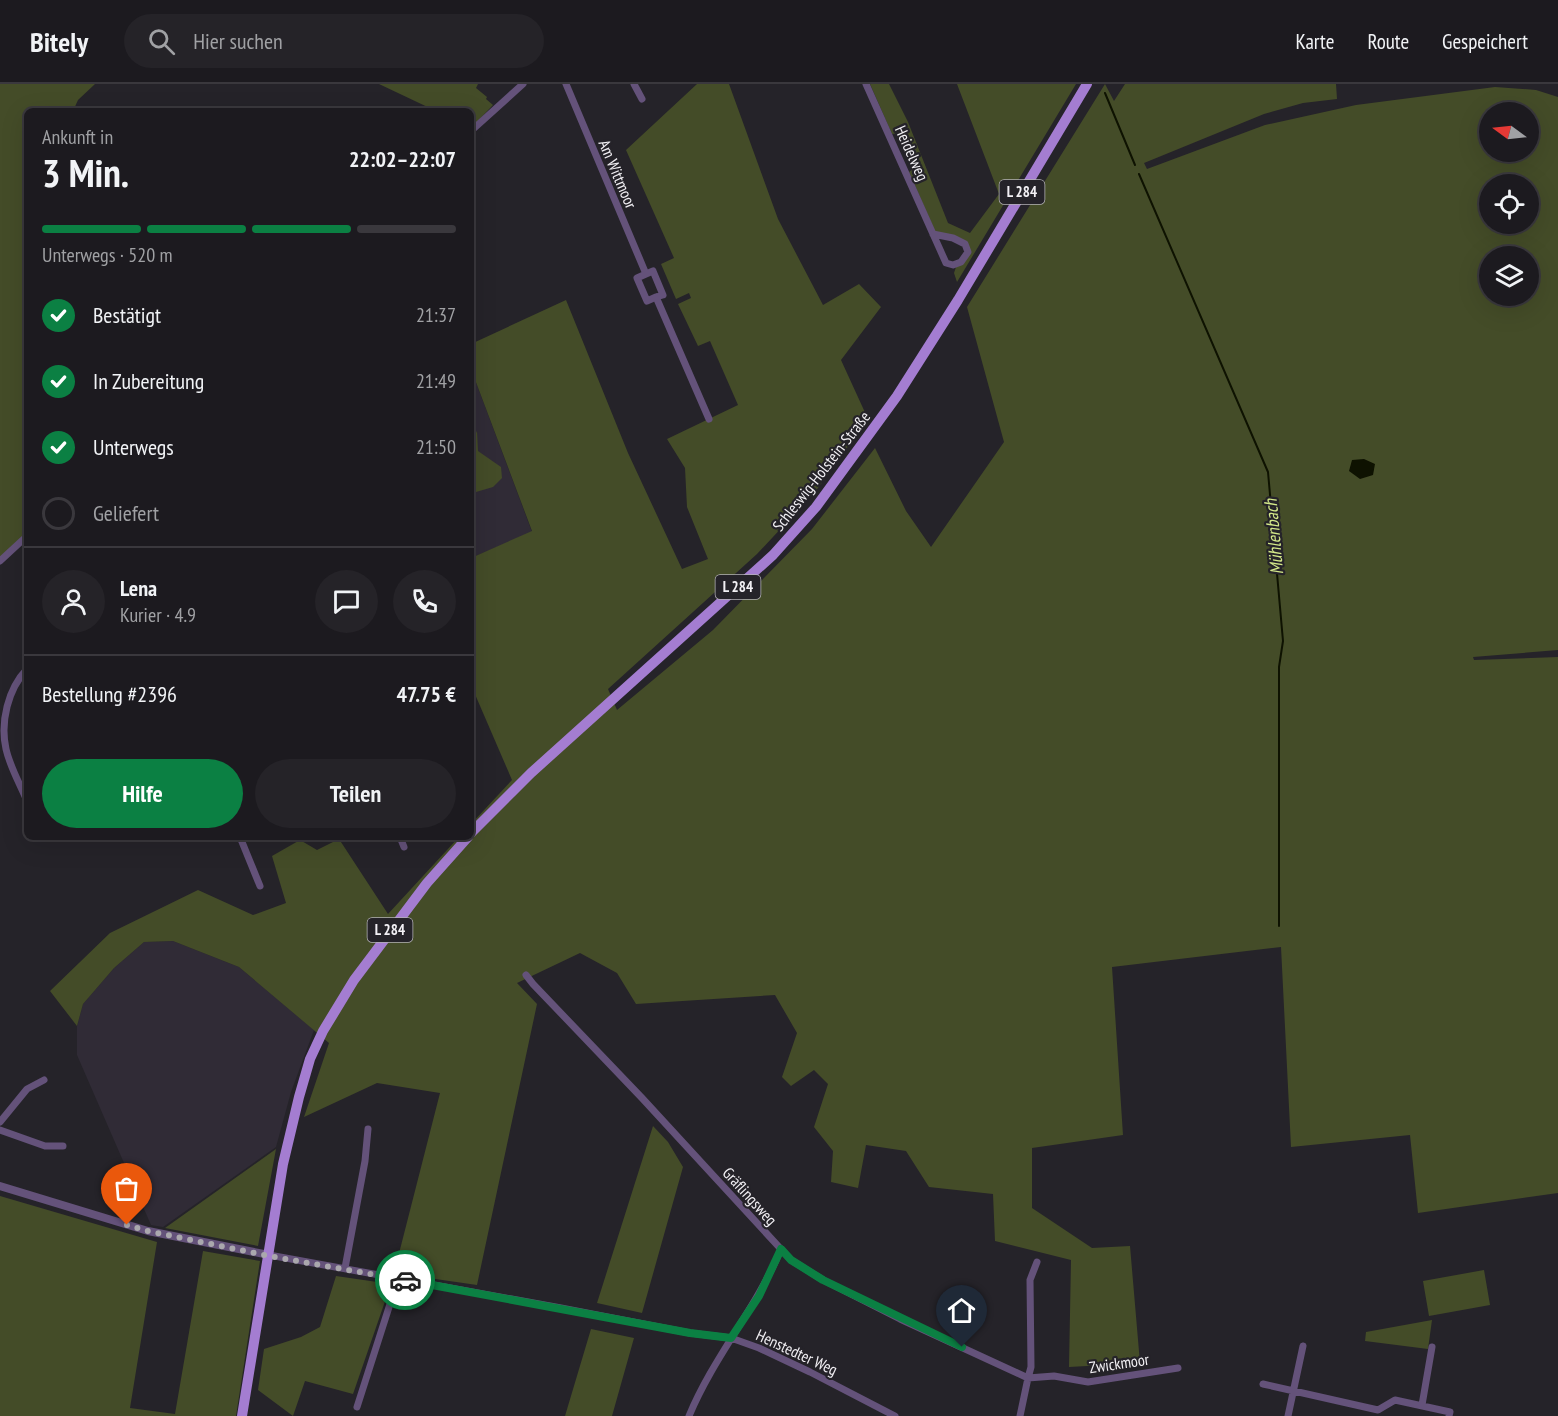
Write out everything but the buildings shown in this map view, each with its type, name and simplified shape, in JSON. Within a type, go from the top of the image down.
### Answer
[{"type":"main road","name":"Schleswig-Holstein-Straße","points":[[474,830],[531,773],[773,555],[816,507],[909,377],[958,300],[1087,84]]},
{"type":"main road","name":"L 284","points":[[242,1416],[283,1164],[310,1059],[323,1031],[354,980],[427,883],[465,840]]},
{"type":"street","points":[[474,128],[523,84]]},
{"type":"street","name":"Am Wittmoor","points":[[566,84],[646,274]]},
{"type":"street","points":[[634,84],[642,99]]},
{"type":"street","name":"Heidelweg","points":[[866,84],[933,234],[946,263],[953,265],[966,257],[968,252],[965,244],[953,238],[933,234]]},
{"type":"street","name":"Am Wittmoor","points":[[652,271],[663,295],[647,301],[637,278],[646,274],[652,271]]},
{"type":"street","name":"Am Wittmoor","points":[[656,297],[709,419]]},
{"type":"street","points":[[0,561],[24,539]]},
{"type":"street","points":[[24,673],[8,700],[4,722],[5,747],[24,794]]},
{"type":"street","points":[[241,840],[260,886]]},
{"type":"street","points":[[401,840],[404,848]]},
{"type":"street","name":"Gräflingsweg","points":[[526,975],[791,1260],[823,1280],[900,1319],[1028,1378]]},
{"type":"street","points":[[0,1122],[27,1089],[44,1080]]},
{"type":"street","points":[[345,1268],[365,1161],[368,1129]]},
{"type":"street","points":[[0,1130],[45,1146],[63,1146]]},
{"type":"street","points":[[0,1186],[148,1231],[269,1256]]},
{"type":"street","points":[[689,1416],[731,1338],[759,1296],[781,1249]]},
{"type":"street","name":"Henstedter Weg","points":[[269,1256],[345,1268],[690,1333],[731,1338],[759,1348],[810,1372],[893,1416]]},
{"type":"street","points":[[1020,1416],[1030,1367],[1030,1280],[1037,1262]]},
{"type":"street","points":[[357,1407],[398,1279]]},
{"type":"street","points":[[1288,1416],[1303,1346]]},
{"type":"street","points":[[1422,1405],[1432,1347]]},
{"type":"street","name":"Zwickmoor","points":[[1028,1378],[1054,1376],[1088,1382],[1178,1368]]},
{"type":"street","points":[[1263,1384],[1378,1410],[1395,1400],[1450,1412],[1449,1416]]},
{"type":"shaded area","points":[[474,377],[532,532],[474,557]]},
{"type":"shaded area","points":[[1364,459],[1375,464],[1373,475],[1360,479],[1349,471],[1352,460]]},
{"type":"shaded area","points":[[173,941],[239,967],[314,1030],[291,1092],[276,1147],[163,1227],[151,1225],[77,1055],[77,1026],[83,1004],[114,968],[144,942]]},
{"type":"green space","points":[[0,84],[95,84],[78,100],[74,108],[24,108],[24,535],[0,558]]},
{"type":"green space","points":[[379,84],[478,84],[476,88],[493,105],[474,125],[474,108],[430,108]]},
{"type":"green space","points":[[697,84],[729,84],[778,219],[823,305],[859,284],[881,307],[841,360],[868,419],[815,492],[757,554],[608,689],[617,710],[713,630],[812,529],[875,448],[906,511],[931,547],[1004,442],[967,307],[1105,84],[1114,101],[1125,84],[1336,84],[1337,99],[1303,103],[1264,114],[1144,163],[1147,169],[1265,125],[1356,105],[1495,87],[1536,90],[1558,97],[1558,650],[1473,657],[1474,660],[1558,657],[1558,1193],[1418,1213],[1410,1135],[1291,1147],[1281,947],[1112,967],[1123,1135],[1032,1148],[1032,1208],[1092,1248],[1130,1246],[1140,1363],[1069,1367],[1071,1260],[995,1241],[993,1194],[929,1187],[906,1151],[866,1145],[858,1188],[831,1182],[833,1151],[814,1127],[828,1084],[814,1070],[791,1086],[782,1077],[797,1033],[775,995],[636,1004],[617,973],[580,953],[517,983],[537,1004],[477,1285],[394,1273],[440,1093],[377,1083],[304,1117],[329,1043],[239,967],[173,941],[144,942],[114,968],[83,1004],[77,1026],[50,991],[110,933],[198,890],[253,915],[286,903],[272,856],[300,840],[317,850],[340,840],[388,914],[456,840],[474,840],[474,821],[512,780],[474,692],[474,557],[532,531],[474,377],[474,343],[566,300],[628,453],[682,569],[708,559],[687,507],[685,468],[667,439],[738,405],[710,341],[698,346],[678,304],[691,298],[689,293],[676,299],[661,264],[674,258],[626,150]]},
{"type":"green space","points":[[870,84],[889,84],[908,122],[948,223],[970,233],[999,194],[957,84],[1076,84],[957,282],[954,273],[956,267],[962,264],[967,243],[935,231],[909,172],[914,168],[898,133],[892,134]]},
{"type":"green space","points":[[477,431],[478,451],[501,467],[502,478],[493,487],[476,492],[474,491],[474,437]]},
{"type":"green space","points":[[653,1126],[668,1142],[683,1167],[642,1313],[597,1303]]},
{"type":"green space","points":[[276,1149],[258,1246],[165,1228]]},
{"type":"green space","points":[[0,1196],[157,1242],[130,1408],[175,1414],[203,1251],[260,1261],[236,1416],[0,1416]]},
{"type":"green space","points":[[1484,1270],[1490,1305],[1429,1316],[1423,1281]]},
{"type":"green space","points":[[336,1276],[391,1284],[353,1394],[305,1381],[293,1416],[258,1390],[264,1349],[301,1337],[320,1327]]},
{"type":"green space","points":[[1432,1320],[1428,1349],[1365,1341],[1366,1332]]},
{"type":"green space","points":[[591,1329],[634,1338],[612,1416],[565,1416]]},
{"type":"waterway","name":"Mühlenbach","points":[[1105,93],[1135,165]]},
{"type":"waterway","name":"Mühlenbach","points":[[1139,174],[1268,472],[1283,641],[1279,667],[1279,926]]},
{"type":"way so far","points":[[127,1225],[269,1256],[405,1280]]},
{"type":"route","points":[[405,1280],[690,1333],[731,1338],[759,1296],[781,1249],[791,1260],[823,1280],[962,1347]]}]
